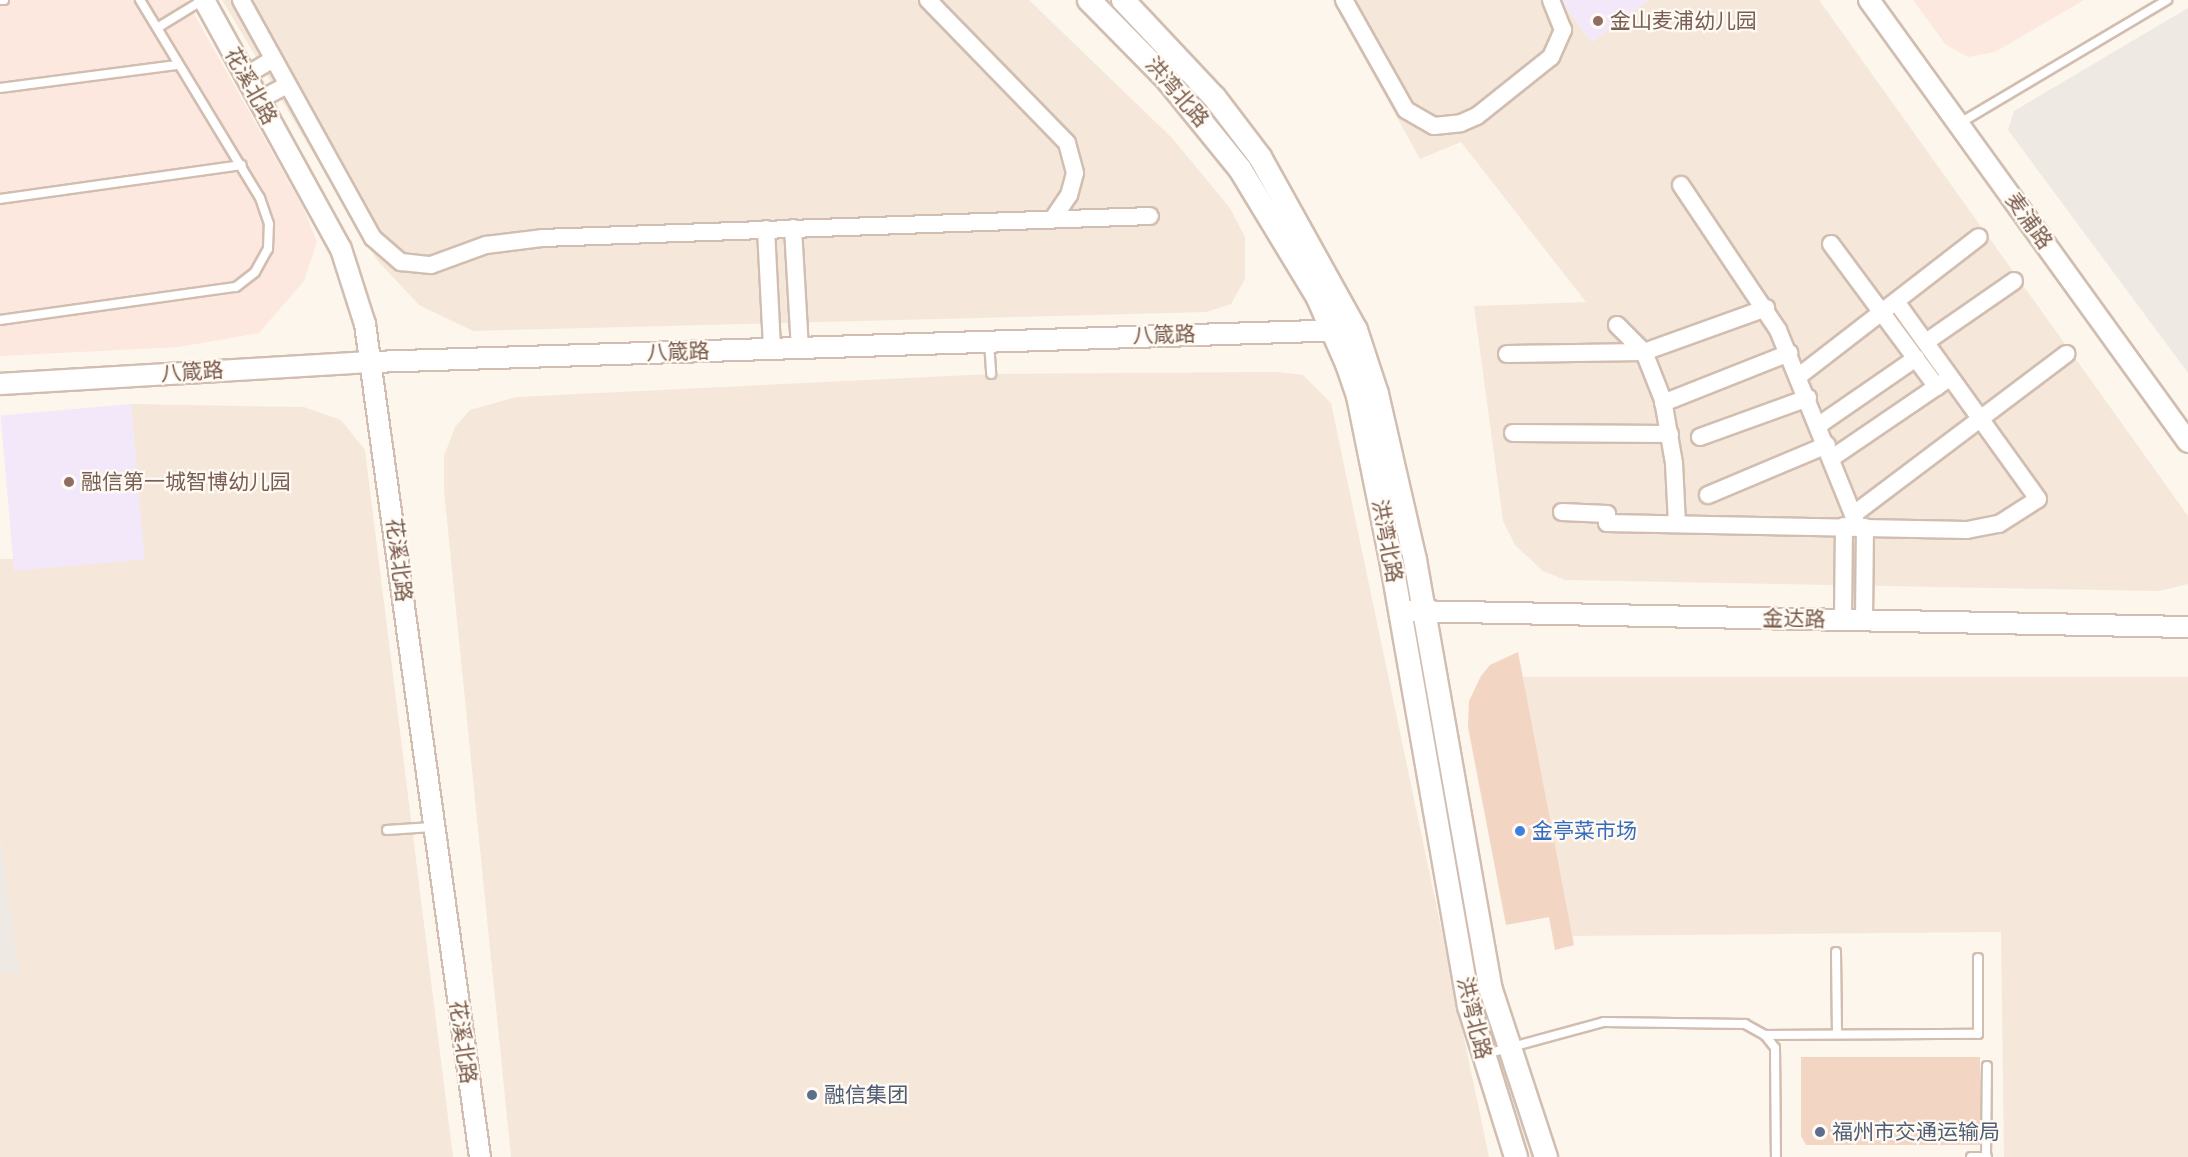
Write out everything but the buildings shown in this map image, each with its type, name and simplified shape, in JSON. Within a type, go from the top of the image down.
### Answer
[{"type":"main road","name":"洪湾北路","points":[[1089,0],[1166,78],[1221,143],[1284,237],[1332,330],[1358,396],[1401,611],[1456,940],[1483,1055],[1516,1157]]},
{"type":"main road","name":"洪湾北路","points":[[1123,0],[1215,98],[1260,157],[1356,330],[1377,394],[1425,611],[1481,946],[1508,1048],[1546,1157]]},
{"type":"street","name":"花溪北路","points":[[203,0],[350,270],[372,362],[432,827],[480,1157]]},
{"type":"street","points":[[241,0],[373,238],[400,262],[431,265],[486,245],[523,239],[1150,216]]},
{"type":"street","points":[[928,0],[1067,142],[1075,173],[1069,195],[1053,219]]},
{"type":"street","points":[[1344,0],[1406,110],[1434,126],[1461,123],[1477,116],[1551,57],[1563,30],[1551,0]]},
{"type":"street","name":"麦浦路","points":[[1869,0],[1960,123],[2188,442]]},
{"type":"street","points":[[245,75],[273,59]]},
{"type":"street","points":[[259,100],[287,85]]},
{"type":"street","points":[[1681,185],[1766,308],[1799,376],[1855,523],[1864,621]]},
{"type":"street","points":[[793,228],[800,348]]},
{"type":"street","points":[[766,229],[772,349]]},
{"type":"street","points":[[1799,376],[1898,304],[1979,237]]},
{"type":"street","points":[[1562,512],[1606,514],[1606,523],[1855,523],[1987,528],[2037,499],[1981,418],[1916,358],[1831,244]]},
{"type":"street","points":[[1926,342],[2014,281]]},
{"type":"street","points":[[1898,304],[1926,342],[1944,382]]},
{"type":"street","points":[[1507,354],[1644,352],[1766,308]]},
{"type":"street","points":[[1617,325],[1644,352],[1663,403],[1670,434],[1677,524]]},
{"type":"street","name":"八箴路","points":[[0,384],[372,362],[1356,330]]},
{"type":"street","points":[[1663,403],[1789,353]]},
{"type":"street","points":[[1843,620],[1855,523],[1981,418],[2066,354]]},
{"type":"street","points":[[1819,425],[1916,358]]},
{"type":"street","points":[[1708,495],[1829,452],[1944,382]]},
{"type":"street","points":[[1700,437],[1808,398]]},
{"type":"street","points":[[1513,433],[1670,434]]},
{"type":"street","name":"金达路","points":[[1401,611],[2188,627]]},
{"type":"lane","points":[[0,320],[223,290],[241,284],[263,260],[270,237],[265,210],[242,165],[177,65],[140,0]]},
{"type":"lane","points":[[157,28],[203,0]]},
{"type":"lane","points":[[1960,123],[2167,0]]},
{"type":"lane","points":[[0,88],[177,65]]},
{"type":"lane","points":[[0,199],[242,165]]},
{"type":"lane","points":[[989,341],[991,374]]},
{"type":"lane","points":[[387,830],[432,827]]},
{"type":"lane","points":[[1836,952],[1837,1034]]},
{"type":"lane","points":[[1483,1055],[1612,1021],[1735,1022],[1765,1035],[1978,1034],[1977,958]]},
{"type":"lane","points":[[1765,1035],[1776,1057],[1776,1157]]},
{"type":"lane","points":[[1971,1157],[1987,1157],[1987,1066]]},
{"type":"shaded area","points":[[0,0],[186,0],[303,207],[317,242],[304,281],[259,333],[179,347],[0,356]]},
{"type":"shaded area","points":[[222,0],[1029,0],[1172,138],[1230,208],[1245,237],[1245,279],[1231,304],[1207,312],[473,331],[419,305],[377,260]]},
{"type":"shaded area","points":[[1332,0],[1560,0],[1592,42],[1649,0],[1819,0],[2188,516],[2188,584],[2159,591],[1565,580],[1543,571],[1515,545],[1503,521],[1474,306],[1586,302],[1461,142],[1420,159]]},
{"type":"shaded area","name":"金山麦浦幼儿园","points":[[1560,0],[1649,0],[1592,42]]},
{"type":"shaded area","points":[[1913,0],[2084,0],[1995,52],[1968,57],[1946,45]]},
{"type":"shaded area","points":[[2188,8],[2188,373],[2008,130],[2014,111]]},
{"type":"shaded area","points":[[1279,372],[1303,375],[1331,403],[1489,1157],[511,1157],[444,491],[444,456],[455,427],[470,410],[516,397],[991,374]]},
{"type":"shaded area","points":[[131,404],[304,407],[341,420],[365,450],[453,1157],[0,1157],[0,974],[19,974],[0,837],[0,559],[144,559]]},
{"type":"shaded area","name":"融信第一城智博幼儿园","points":[[131,404],[145,559],[14,571],[0,415]]},
{"type":"shaded area","points":[[1522,677],[2188,677],[2188,1157],[2004,1157],[2001,932],[1572,936]]},
{"type":"shaded area","points":[[0,837],[20,974],[0,974]]},
{"type":"place","name":"金山麦浦幼儿园","points":[[1598,21]]},
{"type":"place","name":"融信第一城智博幼儿园","points":[[69,482]]},
{"type":"place","name":"金亭菜市场","points":[[1520,831]]},
{"type":"place","name":"融信集团","points":[[812,1095]]},
{"type":"place","name":"福州市交通运输局","points":[[1820,1132]]}]
